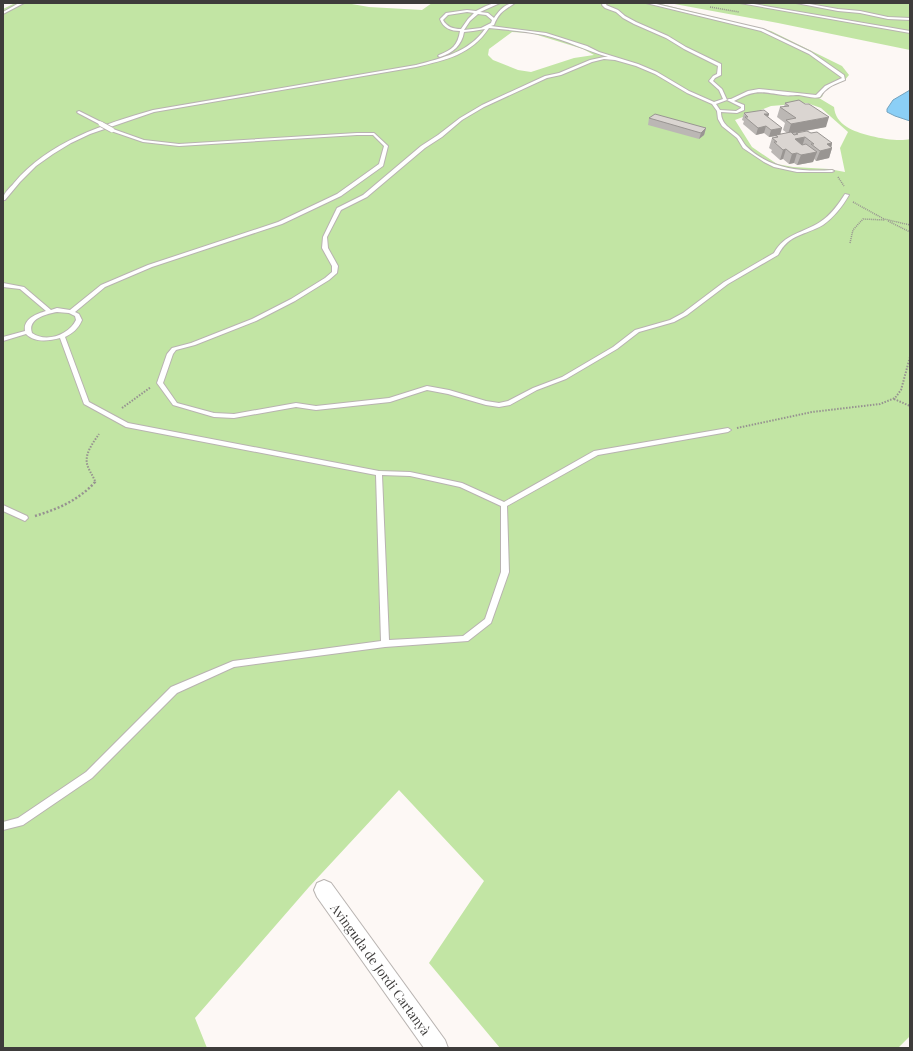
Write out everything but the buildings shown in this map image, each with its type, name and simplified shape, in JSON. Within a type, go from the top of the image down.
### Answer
[{"type":"street","name":"Avinguda de Jordi Cartanyà","points":[[324,890],[437,1048]]},
{"type":"lane","points":[[3,13],[22,3]]},
{"type":"lane","points":[[416,66],[447,53],[460,41],[462,30],[468,20],[478,12],[498,3]]},
{"type":"lane","points":[[3,199],[29,169],[47,154],[66,142],[117,122],[153,111],[416,66],[452,57],[473,46],[483,36],[488,27],[493,24],[501,10],[512,3]]},
{"type":"lane","points":[[605,3],[604,4],[606,7],[618,11],[624,17],[635,23],[667,37],[685,48],[720,65],[719,75],[714,77],[711,81],[721,90],[725,100]]},
{"type":"lane","points":[[648,3],[704,15],[762,30],[815,56],[844,78],[825,86],[819,96],[810,97],[767,90],[758,90],[748,92],[731,100],[714,103]]},
{"type":"lane","points":[[742,3],[910,32]]},
{"type":"lane","points":[[798,3],[860,12],[888,18],[910,19]]},
{"type":"lane","points":[[494,20],[487,14],[461,11],[453,12],[443,17],[441,20],[447,27],[462,30],[473,30],[488,27],[545,34],[637,65],[656,73],[688,92],[714,103],[719,111],[721,123],[736,136],[744,146],[771,165],[808,173],[832,170]]},
{"type":"lane","points":[[614,58],[604,58],[591,61],[560,74],[546,77],[483,106],[461,119],[440,136],[423,147],[365,196],[339,209],[325,236],[325,248],[335,266],[335,272],[327,279],[293,300],[254,320],[200,341],[174,349],[170,354],[160,383],[175,404],[214,415],[234,416],[296,405],[316,408],[390,400],[427,388],[449,392],[486,403],[510,403],[535,389],[564,378],[615,348],[637,331],[672,321],[685,314],[726,283],[776,254],[778,248],[784,242],[822,223],[841,206],[847,195]]},
{"type":"lane","points":[[719,111],[737,112],[742,109],[743,106],[731,100]]},
{"type":"lane","points":[[72,311],[103,286],[150,266],[280,223],[338,196],[381,165],[386,146],[374,134],[179,145],[143,141],[112,130],[79,112]]},
{"type":"lane","points":[[3,285],[22,288],[49,311]]},
{"type":"lane","points":[[49,311],[72,311],[79,318],[79,323],[70,333],[62,337],[53,339],[37,338],[31,336],[28,332],[27,327],[30,322],[49,311]]},
{"type":"lane","points":[[3,339],[28,332]]},
{"type":"lane","points":[[62,337],[86,403],[126,425],[379,473],[410,474],[462,485],[504,505]]},
{"type":"lane","points":[[504,505],[596,453],[728,430]]},
{"type":"lane","points":[[379,473],[385,644]]},
{"type":"lane","points":[[3,826],[20,822],[89,775],[174,690],[233,664],[385,644],[465,640],[488,621],[505,572],[504,505]]},
{"type":"lane","points":[[3,508],[25,518]]},
{"type":"path","points":[[832,170],[842,181],[847,195],[855,203],[910,232]]},
{"type":"path","points":[[850,243],[849,234],[862,219],[886,220],[910,225]]},
{"type":"path","points":[[728,430],[812,412],[880,404],[894,398],[901,390],[910,357]]},
{"type":"path","points":[[122,408],[149,388],[160,383]]},
{"type":"path","points":[[894,398],[910,406]]},
{"type":"path","points":[[25,518],[51,512],[86,494],[95,482],[94,475],[88,467],[86,457],[98,434]]},
{"type":"green space","points":[[15,3],[346,3],[369,7],[422,10],[432,3],[669,3],[661,4],[771,31],[842,66],[849,75],[844,81],[825,89],[822,97],[819,98],[834,107],[836,116],[840,121],[844,125],[860,133],[887,139],[910,139],[910,1036],[898,1048],[500,1048],[429,963],[484,881],[399,790],[309,887],[195,1018],[207,1048],[3,1048],[3,9]],"holes":[[[512,32],[531,33],[583,49],[594,55],[574,58],[531,72],[518,70],[493,60],[488,55],[489,49]],[[807,103],[821,108],[848,132],[840,148],[845,172],[777,164],[752,147],[735,120],[771,106]]]},
{"type":"green space","points":[[669,3],[910,3],[910,50],[778,23]]},
{"type":"water","points":[[910,90],[910,121],[887,112],[887,109],[893,100]]}]
